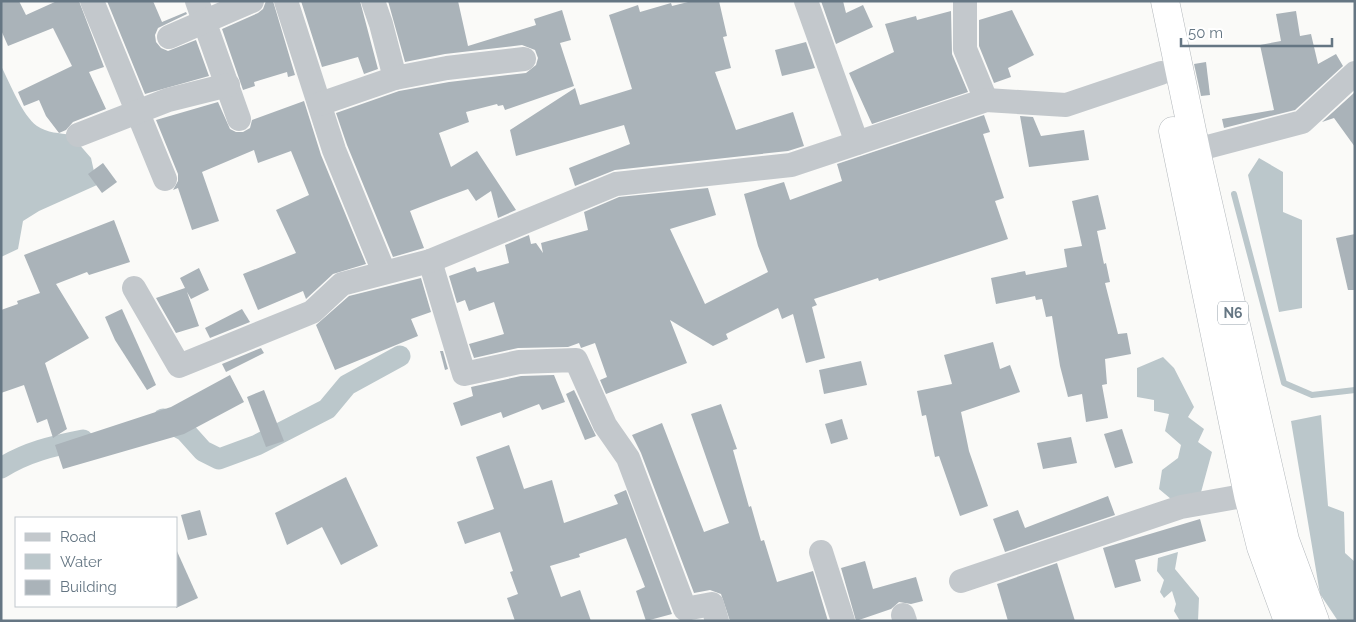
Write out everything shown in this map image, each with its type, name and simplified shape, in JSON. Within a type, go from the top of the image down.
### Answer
[{"type":"highway","name":"N6","points":[[1146,1],[1248,495],[1261,547],[1288,621]]},
{"type":"highway","name":"N6","points":[[1166,1],[1196,150],[1285,540],[1315,621]]},
{"type":"street","points":[[92,1],[165,179]]},
{"type":"street","points":[[169,37],[200,11],[252,1]]},
{"type":"street","points":[[286,1],[334,150],[384,272]]},
{"type":"street","points":[[373,1],[396,78]]},
{"type":"street","points":[[806,1],[857,143]]},
{"type":"street","points":[[965,1],[965,49],[986,100]]},
{"type":"street","points":[[200,11],[239,119]]},
{"type":"street","points":[[320,104],[396,78],[447,68],[524,60]]},
{"type":"street","points":[[134,288],[179,366],[312,312],[342,284],[430,261],[616,184],[791,165],[986,100],[1066,105],[1161,73]]},
{"type":"street","points":[[1196,150],[1302,122],[1355,73]]},
{"type":"street","points":[[78,135],[137,110],[228,85]]},
{"type":"street","points":[[430,261],[464,374],[519,362],[576,360],[605,425],[628,458],[685,609],[712,604],[717,621]]},
{"type":"street","points":[[961,581],[1180,507],[1248,495]]},
{"type":"street","points":[[821,552],[843,621]]},
{"type":"water","points":[[1,66],[21,107],[32,121],[45,130],[71,135],[91,158],[97,185],[39,211],[23,221],[18,249],[1,257]]},
{"type":"water","points":[[1259,158],[1283,172],[1283,212],[1302,220],[1302,308],[1279,312],[1248,175]]},
{"type":"water","points":[[1163,357],[1174,368],[1194,407],[1188,417],[1204,429],[1198,442],[1212,452],[1200,496],[1177,504],[1159,489],[1162,470],[1178,458],[1181,445],[1165,431],[1169,414],[1154,411],[1154,400],[1137,397],[1137,368]]},
{"type":"water","points":[[1321,415],[1328,506],[1344,512],[1345,553],[1355,562],[1355,621],[1338,621],[1320,594],[1291,421]]},
{"type":"water","points":[[1178,552],[1175,569],[1199,598],[1198,621],[1180,621],[1174,611],[1176,604],[1172,591],[1164,598],[1160,592],[1164,580],[1157,571],[1158,558]]},
{"type":"building","points":[[1,1],[19,1],[26,15],[57,1],[79,1],[104,67],[89,72],[106,109],[73,122],[66,130],[59,133],[46,116],[39,100],[24,106],[18,92],[72,66],[53,28],[8,46],[1,30]]},
{"type":"building","points":[[107,1],[153,1],[162,22],[186,12],[187,14],[158,28],[155,35],[156,42],[161,48],[168,51],[196,40],[209,76],[145,94]]},
{"type":"building","points":[[266,1],[273,1],[295,75],[288,77],[287,72],[254,82],[255,86],[243,90],[222,29],[258,13],[263,9]]},
{"type":"building","points":[[301,1],[360,1],[378,69],[364,74],[358,57],[322,67]]},
{"type":"building","points":[[388,1],[458,1],[468,46],[536,25],[534,19],[562,10],[571,40],[560,43],[574,86],[505,110],[503,105],[498,106],[497,104],[466,112],[469,122],[439,133],[451,167],[477,151],[516,210],[498,218],[491,191],[476,201],[468,189],[441,199],[410,211],[424,248],[393,257],[347,145],[336,113],[399,91],[449,82],[526,73],[536,65],[538,58],[535,50],[522,45],[445,54],[405,62]]},
{"type":"building","points":[[692,1],[719,1],[727,36],[723,37],[731,68],[715,72],[736,130],[793,112],[804,146],[788,151],[615,170],[575,186],[569,168],[630,144],[624,125],[516,156],[510,130],[575,88],[580,105],[632,89],[609,15],[638,5],[640,12],[671,3],[672,6]]},
{"type":"building","points":[[821,1],[843,1],[846,13],[863,5],[873,27],[836,44]]},
{"type":"building","points":[[1012,10],[1034,55],[1008,68],[1011,77],[994,83],[979,46],[979,20]]},
{"type":"building","points":[[951,11],[952,54],[968,92],[872,124],[849,73],[894,52],[885,24],[916,16],[917,20]]},
{"type":"building","points":[[1296,11],[1300,36],[1311,34],[1318,64],[1336,54],[1343,66],[1295,110],[1224,128],[1222,119],[1274,110],[1260,45],[1281,41],[1276,14]]},
{"type":"building","points":[[806,42],[815,68],[782,76],[775,50]]},
{"type":"building","points":[[1206,62],[1210,95],[1201,96],[1194,64]]},
{"type":"building","points":[[1355,92],[1355,147],[1334,118],[1322,122]]},
{"type":"building","points":[[304,101],[321,155],[366,264],[333,274],[306,299],[303,291],[258,310],[243,274],[296,253],[276,210],[309,195],[291,151],[258,163],[254,150],[202,172],[219,221],[192,230],[178,188],[173,190],[178,181],[178,174],[156,120],[218,102],[230,129],[236,132],[243,132],[250,128],[252,120]]},
{"type":"building","points":[[984,115],[990,132],[983,134],[1004,198],[995,201],[1008,239],[879,281],[878,278],[814,299],[817,305],[812,307],[825,358],[806,363],[793,314],[782,319],[778,308],[726,334],[728,339],[713,346],[670,320],[687,363],[606,394],[600,380],[607,377],[595,343],[581,348],[579,343],[568,347],[518,348],[474,358],[469,344],[504,334],[494,302],[469,311],[465,300],[457,303],[449,276],[475,267],[477,272],[509,263],[505,245],[529,235],[531,244],[536,243],[543,253],[541,243],[588,230],[584,212],[619,197],[708,188],[716,215],[670,229],[705,304],[768,272],[758,246],[744,194],[784,182],[790,200],[842,181],[837,164]]},
{"type":"building","points":[[1020,116],[1033,117],[1041,136],[1084,130],[1089,160],[1029,167]]},
{"type":"building","points":[[103,163],[117,182],[102,193],[88,174]]},
{"type":"building","points":[[1098,195],[1106,229],[1097,231],[1110,282],[1105,283],[1118,334],[1127,333],[1131,354],[1105,359],[1107,384],[1102,385],[1108,418],[1086,422],[1082,394],[1068,397],[1060,366],[1052,316],[1046,317],[1042,299],[1036,300],[1035,296],[996,304],[991,278],[1025,271],[1026,275],[1067,267],[1064,249],[1082,246],[1072,201]]},
{"type":"building","points":[[114,220],[130,262],[89,275],[87,272],[56,284],[89,338],[45,363],[67,429],[53,438],[47,419],[37,423],[24,385],[1,393],[1,310],[18,304],[17,301],[40,293],[24,255]]},
{"type":"building","points":[[1355,234],[1355,290],[1348,290],[1336,238]]},
{"type":"building","points":[[199,268],[209,290],[191,299],[187,292],[199,326],[176,333],[156,298],[185,288],[180,278]]},
{"type":"building","points":[[421,278],[431,312],[411,319],[418,336],[335,370],[316,325],[349,296]]},
{"type":"building","points":[[122,309],[156,385],[147,390],[115,340],[105,317]]},
{"type":"building","points":[[242,309],[250,322],[210,338],[205,328]]},
{"type":"building","points":[[993,342],[1000,369],[1010,365],[1020,392],[961,412],[969,451],[988,506],[960,516],[939,456],[935,457],[926,415],[922,416],[917,391],[952,384],[944,355]]},
{"type":"building","points":[[261,348],[264,353],[226,372],[222,364]]},
{"type":"building","points":[[440,351],[443,351],[448,369],[445,370]]},
{"type":"building","points":[[861,361],[867,385],[824,394],[819,370]]},
{"type":"building","points":[[230,375],[244,402],[184,434],[63,469],[55,445],[171,407]]},
{"type":"building","points":[[554,375],[565,402],[542,410],[539,404],[503,418],[501,412],[461,426],[453,403],[473,396],[471,387],[521,376]]},
{"type":"building","points":[[264,390],[284,441],[266,447],[247,397]]},
{"type":"building","points":[[574,390],[596,436],[585,440],[566,394]]},
{"type":"building","points":[[721,404],[737,449],[733,450],[749,507],[751,506],[761,541],[764,540],[777,582],[813,571],[828,621],[730,621],[721,594],[710,590],[694,593],[641,453],[632,435],[662,423],[704,532],[729,523],[691,414]]},
{"type":"building","points":[[842,419],[848,439],[831,444],[825,424]]},
{"type":"building","points":[[1122,429],[1133,463],[1115,468],[1104,434]]},
{"type":"building","points":[[1071,437],[1077,463],[1043,469],[1037,443]]},
{"type":"building","points":[[509,445],[524,489],[552,480],[564,523],[618,504],[614,495],[626,490],[672,614],[646,621],[636,591],[645,587],[626,538],[579,554],[580,557],[550,566],[561,597],[580,590],[591,621],[515,621],[507,598],[518,594],[510,572],[513,571],[500,532],[465,544],[457,522],[494,509],[476,457]]},
{"type":"building","points":[[346,477],[378,546],[341,565],[322,527],[287,545],[275,513]]},
{"type":"building","points":[[1108,496],[1115,515],[1005,552],[993,519],[1018,510],[1025,528]]},
{"type":"building","points":[[200,510],[207,535],[188,540],[181,515]]},
{"type":"building","points":[[1200,519],[1206,541],[1135,560],[1141,581],[1115,588],[1103,548]]},
{"type":"building","points":[[178,553],[198,598],[176,608],[178,607]]},
{"type":"building","points":[[865,561],[873,589],[916,577],[923,601],[911,604],[899,602],[891,609],[856,621],[841,568]]},
{"type":"building","points":[[1057,563],[1075,621],[1008,621],[997,584]]},
{"type":"waterway","points":[[1234,194],[1284,383],[1312,395],[1355,390]]},
{"type":"waterway","points":[[163,419],[185,431],[203,451],[219,459],[257,445],[327,409],[347,385],[400,356]]},
{"type":"waterway","points":[[1,468],[40,450],[83,440]]}]
